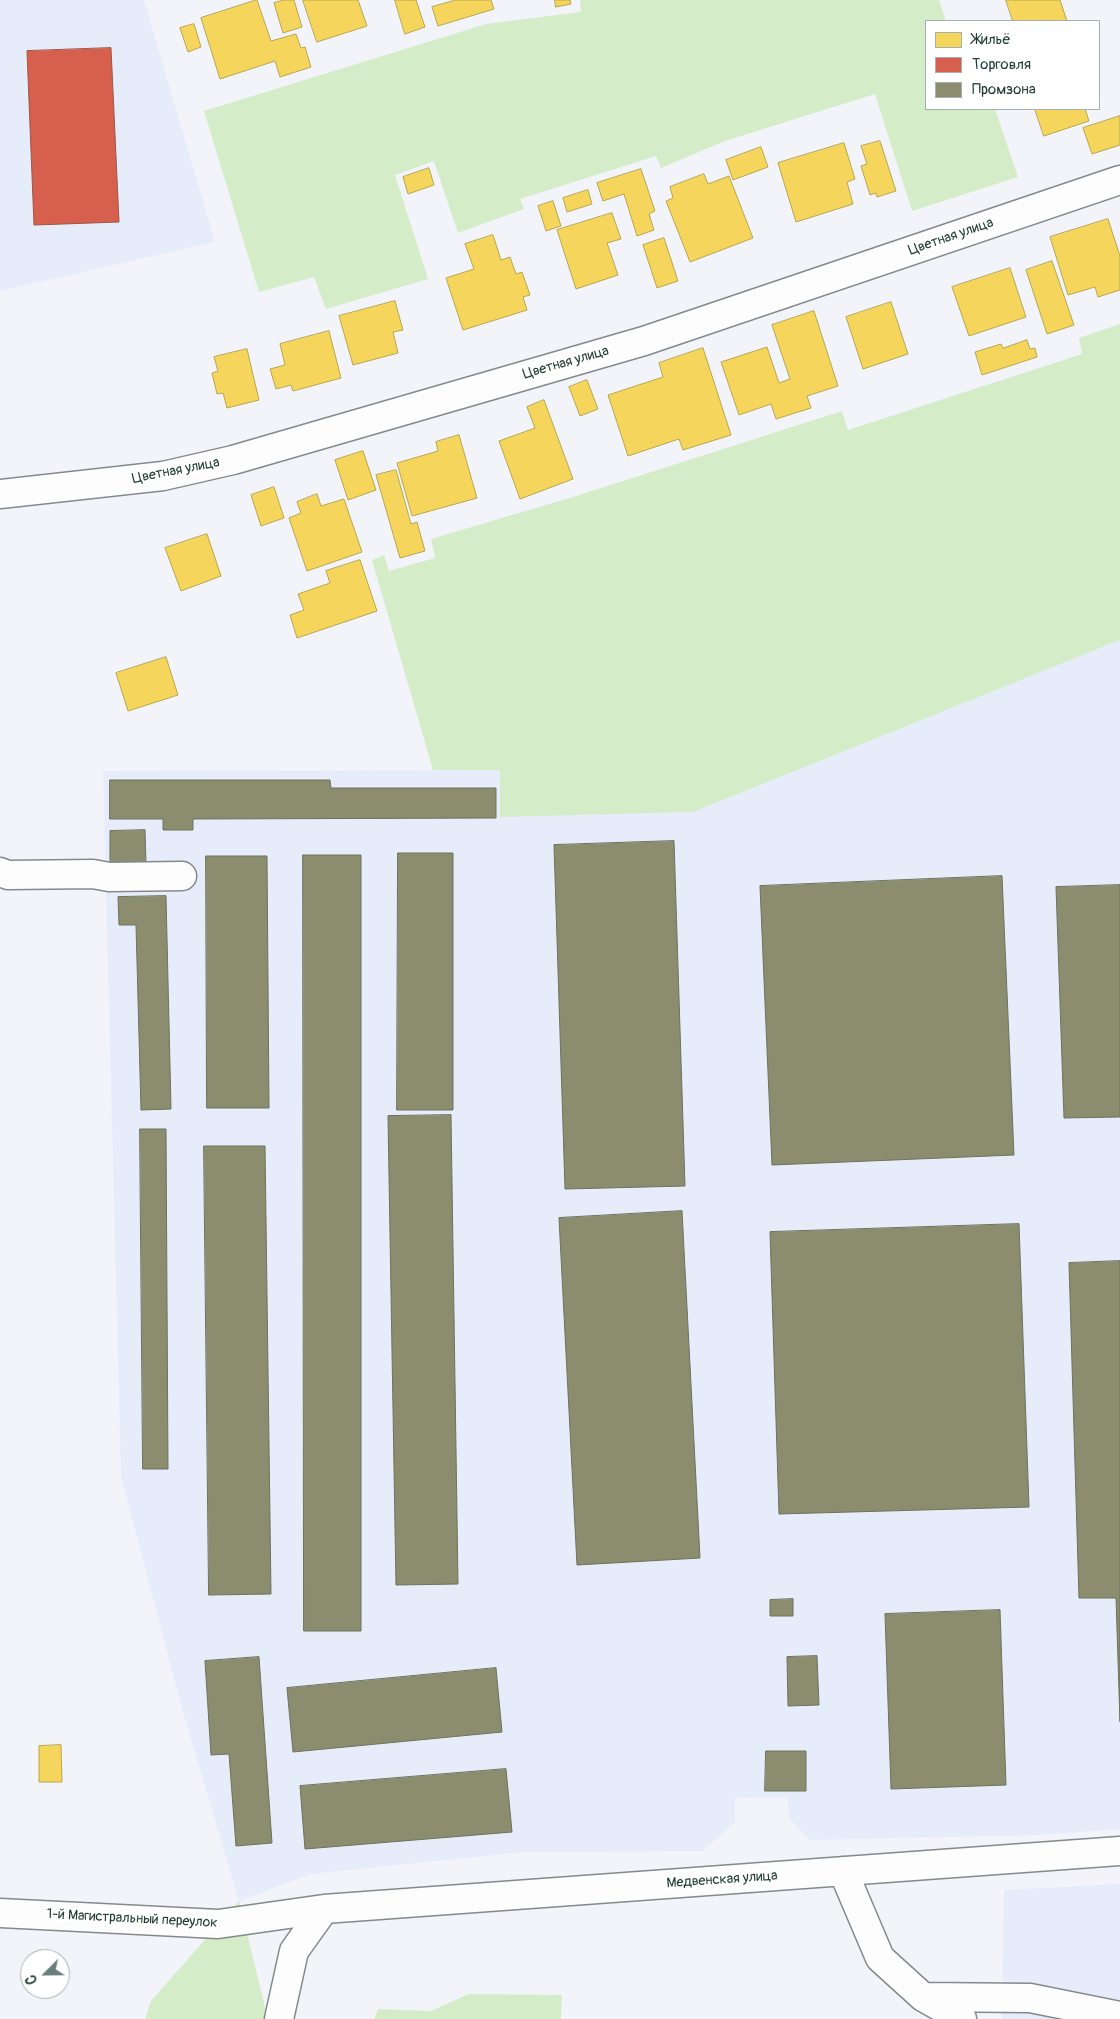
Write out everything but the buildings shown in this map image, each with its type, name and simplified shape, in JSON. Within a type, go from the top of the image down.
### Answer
[{"type":"street","name":"Цветная улица","points":[[0,494],[163,476],[233,460],[644,341],[1120,180]]},
{"type":"street","points":[[0,872],[8,875],[182,876]]},
{"type":"street","name":"Медвенская улица","points":[[324,1909],[1120,1851]]},
{"type":"street","points":[[843,1871],[880,1958],[923,1996],[962,2019]]},
{"type":"street","name":"1-й Магистральный переулок","points":[[3,1908],[218,1924],[324,1909]]},
{"type":"street","points":[[279,2019],[294,1952],[324,1909]]},
{"type":"street","points":[[923,1996],[1030,1998],[1120,2016]]},
{"type":"shaded area","points":[[0,0],[144,0],[215,242],[0,291]]},
{"type":"shaded area","points":[[1120,640],[1120,1829],[1038,1835],[810,1840],[789,1818],[788,1797],[735,1798],[735,1822],[703,1851],[523,1852],[311,1874],[239,1901],[182,1709],[121,1476],[103,771],[501,770],[500,816],[693,812]]},
{"type":"shaded area","points":[[1120,1884],[1120,2019],[1002,2019],[1004,1890]]},
{"type":"green space","points":[[580,0],[939,0],[946,20],[925,20],[925,110],[995,110],[1018,177],[912,211],[875,94],[725,141],[661,168],[656,156],[520,199],[524,209],[458,233],[434,161],[395,175],[428,279],[326,309],[314,277],[259,292],[204,111],[486,24],[581,12]]},
{"type":"green space","points":[[1120,324],[1120,640],[693,812],[500,817],[500,770],[433,770],[372,560],[384,555],[389,571],[435,558],[431,539],[573,497],[842,411],[848,430],[1082,354],[1079,338]]},
{"type":"green space","points":[[239,1901],[268,2019],[145,2019],[151,2001]]},
{"type":"green space","points":[[469,1994],[562,1995],[561,2019],[374,2019],[378,2009],[431,2011]]}]
